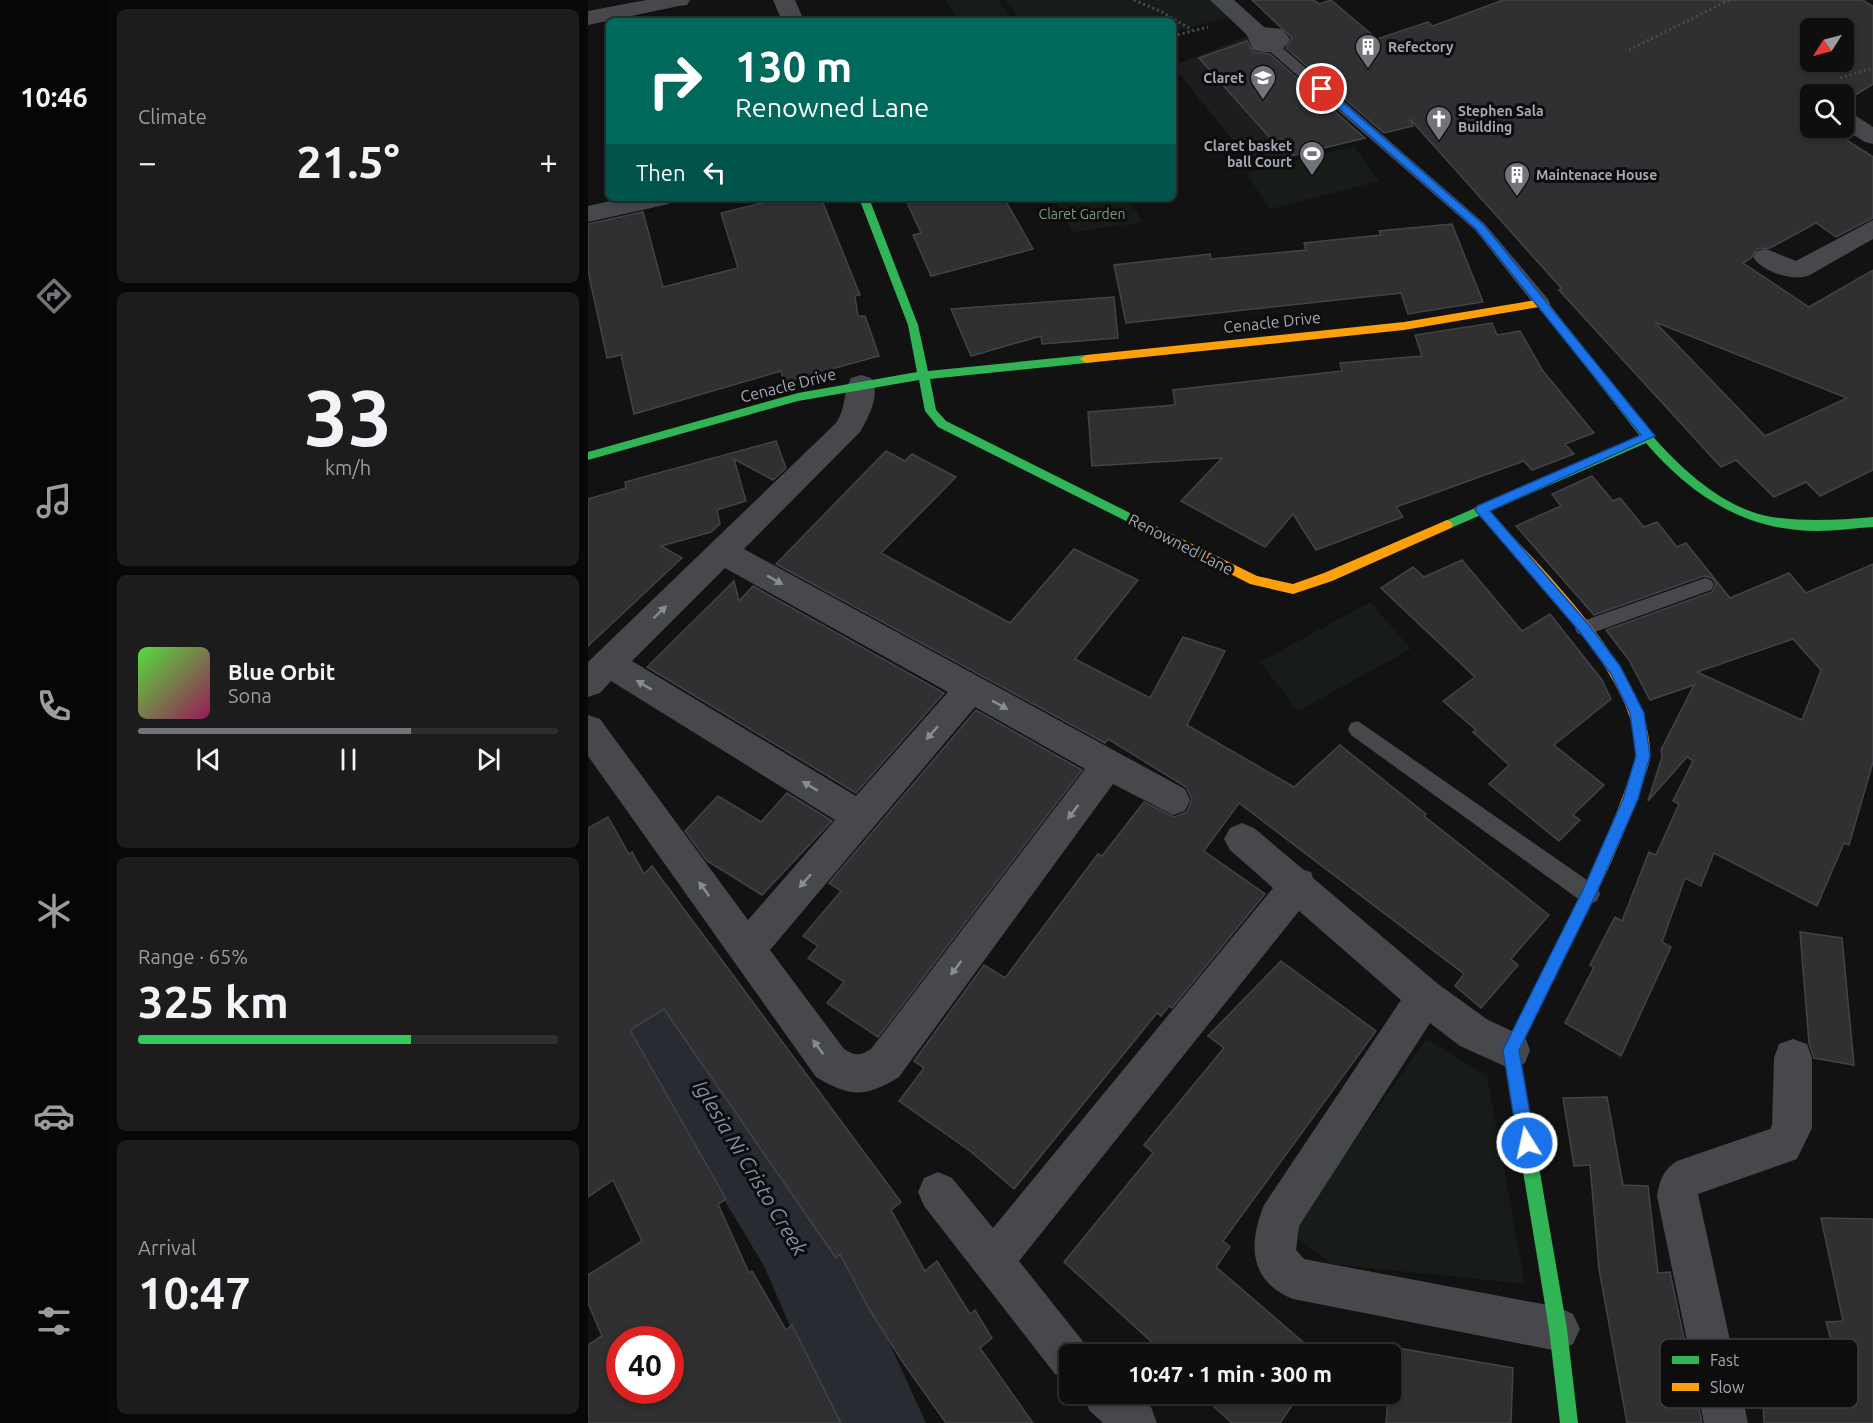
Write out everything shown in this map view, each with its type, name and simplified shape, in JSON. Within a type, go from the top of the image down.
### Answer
[{"type":"street","points":[[588,18],[679,0]]},
{"type":"street","points":[[784,0],[792,18]]},
{"type":"street","points":[[1221,0],[1266,40]]},
{"type":"street","points":[[1854,125],[1873,137]]},
{"type":"street","points":[[588,214],[646,201]]},
{"type":"street","name":"Renowned Lane","points":[[865,201],[913,325],[931,411],[942,424],[1254,580],[1293,589],[1328,577],[1649,436]]},
{"type":"street","points":[[1766,257],[1791,269],[1799,270],[1873,228]]},
{"type":"street","points":[[1542,303],[1676,469],[1708,495],[1738,512],[1775,525],[1805,529],[1838,529],[1873,522]]},
{"type":"street","name":"Cenacle Drive","points":[[588,456],[798,397],[861,385],[925,375],[1404,326],[1542,303]]},
{"type":"street","points":[[860,817],[598,672],[846,430],[856,417],[860,405],[861,385]]},
{"type":"street","points":[[1481,510],[1584,628],[1616,670],[1637,713],[1643,756],[1630,799],[1589,894],[1511,1050],[1558,1329],[1569,1423]]},
{"type":"street","points":[[723,552],[1173,800]]},
{"type":"street","points":[[747,948],[970,689]]},
{"type":"street","points":[[588,729],[830,1063],[847,1074],[865,1076],[885,1063],[1108,765]]},
{"type":"street","points":[[1242,839],[1425,997],[1474,1033],[1511,1050]]},
{"type":"street","points":[[993,1260],[1298,885]]},
{"type":"street","points":[[1425,997],[1279,1220],[1274,1257],[1293,1278],[1558,1329]]},
{"type":"street","points":[[1708,1339],[1677,1196],[1680,1182],[1691,1175],[1783,1145],[1792,1128],[1793,1058]]},
{"type":"street","points":[[938,1192],[1059,1345]]},
{"type":"street","points":[[1115,1404],[1135,1423]]},
{"type":"street","points":[[1723,1408],[1726,1423]]},
{"type":"lane","points":[[1266,40],[1480,227],[1542,303]]},
{"type":"lane","points":[[1584,628],[1705,585]]},
{"type":"lane","points":[[1358,729],[1589,894]]},
{"type":"path","points":[[1134,0],[1171,18]]},
{"type":"path","points":[[1629,50],[1729,0]]},
{"type":"path","points":[[1176,21],[1192,31]]},
{"type":"path","points":[[1840,78],[1873,68]]},
{"type":"shaded area","name":"Claret","points":[[1251,35],[1363,137],[1252,164],[1176,70],[1176,65]]},
{"type":"green space","points":[[946,0],[998,0],[1009,15],[1000,18],[956,18]]},
{"type":"green space","points":[[1005,0],[1214,0],[1232,16],[1176,31],[1176,18],[1019,18]]},
{"type":"green space","name":"Claret basket ball Court","points":[[1354,146],[1379,181],[1270,209],[1246,173]]},
{"type":"green space","name":"Claret Garden","points":[[1056,201],[1129,201],[1143,222],[1073,232]]},
{"type":"green space","points":[[1370,602],[1411,649],[1298,711],[1260,662]]},
{"type":"green space","points":[[1426,1039],[1487,1076],[1525,1284],[1332,1264],[1290,1233]]},
{"type":"building","points":[[1252,0],[1314,0],[1319,4],[1331,0],[1377,39],[1428,22],[1433,26],[1503,0],[1862,0],[1873,6],[1873,84],[1854,96],[1854,84],[1800,84],[1800,138],[1844,138],[1873,157],[1873,218],[1836,237],[1816,223],[1770,248],[1757,249],[1751,258],[1743,263],[1809,307],[1873,270],[1873,470],[1820,496],[1806,482],[1774,497],[1736,460],[1721,467],[1559,290],[1562,289],[1410,119],[1413,126],[1384,133],[1286,48],[1292,38]],"holes":[[[1655,322],[1847,398],[1765,436]]]},
{"type":"building","name":"Claret","points":[[1247,41],[1253,52],[1270,54],[1365,138],[1287,157],[1199,58]]},
{"type":"building","points":[[771,201],[822,201],[860,295],[855,296],[858,316],[865,316],[879,356],[784,382],[781,371],[634,414],[621,355],[607,358],[588,271],[588,224],[643,212],[663,287],[738,268],[721,213]]},
{"type":"building","points":[[906,201],[1006,201],[1033,249],[931,276],[913,235],[921,233]]},
{"type":"building","points":[[1452,224],[1483,302],[1408,314],[1401,293],[1126,323],[1114,265],[1210,254],[1211,259],[1306,250],[1304,243],[1381,235],[1379,231]]},
{"type":"building","points":[[1114,297],[1118,338],[1042,344],[1041,336],[971,356],[951,309]]},
{"type":"building","points":[[1492,323],[1497,335],[1520,331],[1543,371],[1594,433],[1565,444],[1574,454],[1532,470],[1524,461],[1396,507],[1403,517],[1316,550],[1293,514],[1265,547],[1181,501],[1222,458],[1092,466],[1088,412],[1175,405],[1173,390],[1342,371],[1340,363],[1422,356],[1415,335]]},
{"type":"building","points":[[776,441],[786,468],[773,480],[734,459],[746,501],[717,510],[720,524],[711,532],[661,546],[682,558],[588,646],[588,499],[626,488],[625,482]]},
{"type":"building","points":[[886,451],[905,461],[912,454],[956,477],[881,553],[1010,623],[1074,549],[1138,580],[1075,659],[1150,698],[1183,637],[1225,651],[1187,725],[1294,787],[1340,745],[1426,814],[1424,816],[1549,915],[1511,959],[1518,965],[1481,1008],[1455,986],[1464,974],[1239,803],[1204,851],[1265,894],[1172,1008],[1169,1006],[1161,1016],[1157,1013],[1014,1189],[970,1151],[899,1101],[924,1068],[914,1061],[984,965],[1005,978],[1098,854],[1102,856],[1144,802],[1174,817],[1187,812],[1192,799],[1186,787],[1108,739],[1105,743],[776,564]]},
{"type":"building","points":[[1592,476],[1613,501],[1620,498],[1644,527],[1657,522],[1677,547],[1686,543],[1730,598],[1789,573],[1806,593],[1873,564],[1873,762],[1849,845],[1844,843],[1817,906],[1714,853],[1701,886],[1685,878],[1662,942],[1671,947],[1621,1056],[1565,1023],[1594,967],[1590,965],[1615,917],[1622,921],[1649,852],[1656,855],[1679,804],[1673,801],[1693,761],[1687,757],[1648,801],[1662,757],[1661,750],[1694,685],[1650,700],[1629,660],[1606,630],[1712,592],[1716,584],[1712,578],[1704,576],[1594,615],[1516,526],[1561,506],[1552,494]],"holes":[[[1793,639],[1821,670],[1802,720],[1697,672]]]},
{"type":"building","points":[[1462,560],[1522,631],[1550,614],[1602,680],[1611,699],[1554,745],[1604,785],[1573,815],[1580,820],[1559,841],[1489,784],[1509,765],[1473,732],[1476,730],[1443,701],[1475,677],[1381,588],[1413,567],[1424,577]]},
{"type":"building","points":[[734,581],[739,601],[753,586],[944,693],[856,793],[647,667]]},
{"type":"building","points":[[976,710],[1082,770],[878,1037],[827,1003],[844,982],[808,958],[818,946],[803,936],[841,891],[829,883]]},
{"type":"building","points":[[787,793],[832,821],[762,895],[707,861],[685,831],[718,796],[761,822]]},
{"type":"building","points":[[608,817],[629,854],[632,852],[644,874],[652,866],[901,1202],[891,1210],[925,1271],[937,1261],[970,1314],[975,1310],[992,1338],[980,1348],[1033,1423],[946,1423],[869,1309],[840,1254],[836,1258],[664,1009],[630,1030],[726,1199],[718,1204],[749,1273],[752,1271],[786,1330],[792,1325],[841,1423],[588,1423],[588,1345],[602,1336],[588,1303],[588,1275],[642,1241],[613,1180],[588,1197],[588,828]]},
{"type":"building","points":[[1800,932],[1842,938],[1854,1065],[1814,1058],[1809,1043]]},
{"type":"building","points":[[1281,961],[1376,1031],[1223,1241],[1230,1247],[1216,1267],[1305,1344],[1154,1344],[1064,1262],[1153,1153],[1144,1145],[1224,1048],[1208,1036]]},
{"type":"building","points":[[1607,1097],[1623,1185],[1648,1186],[1658,1273],[1670,1272],[1684,1339],[1660,1339],[1660,1408],[1699,1408],[1702,1423],[1627,1423],[1599,1269],[1590,1165],[1574,1166],[1563,1098]]},
{"type":"building","points":[[1821,1218],[1873,1219],[1873,1423],[1764,1423],[1763,1408],[1858,1408],[1858,1339],[1831,1339],[1826,1322],[1843,1321]]},
{"type":"building","points":[[1401,1349],[1513,1368],[1511,1423],[1386,1423],[1388,1404],[1401,1404]]},
{"type":"building","points":[[1211,1404],[1293,1404],[1280,1423],[1232,1423]]},
{"type":"waterway","name":"Iglesia Ni Cristo Creek","points":[[588,932],[685,1058],[795,1235],[879,1423]]},
{"type":"traffic: fast","points":[[865,201],[913,325],[931,411],[942,424],[1170,538]]},
{"type":"traffic: fast","points":[[1575,345],[1666,458],[1696,486],[1730,507],[1769,521],[1816,526],[1873,522]]},
{"type":"traffic: fast","points":[[588,456],[798,397],[925,375],[1086,359]]},
{"type":"traffic: fast","points":[[1447,525],[1649,437]]},
{"type":"traffic: fast","points":[[1569,1423],[1558,1329],[1511,1050],[1572,928]]},
{"type":"traffic: slow","points":[[1086,359],[1404,326],[1542,303],[1575,345]]},
{"type":"traffic: slow","points":[[1481,510],[1555,592],[1607,659],[1627,693],[1639,726],[1643,756],[1640,769],[1615,838],[1572,928]]},
{"type":"traffic: slow","points":[[1170,538],[1254,580],[1293,589],[1328,577],[1447,525]]},
{"type":"place","name":"Refectory","points":[[1368,70]]},
{"type":"place","name":"Claret","points":[[1263,101]]},
{"type":"place","name":"Stephen Sala Building","points":[[1439,142]]},
{"type":"place","name":"Claret basket ball Court","points":[[1312,177]]},
{"type":"place","name":"Maintenace House","points":[[1517,198]]},
{"type":"route","points":[[1322,89],[1480,227],[1649,436],[1481,510],[1584,628],[1616,670],[1637,713],[1643,756],[1630,799],[1589,894],[1511,1050],[1527,1143]]}]
